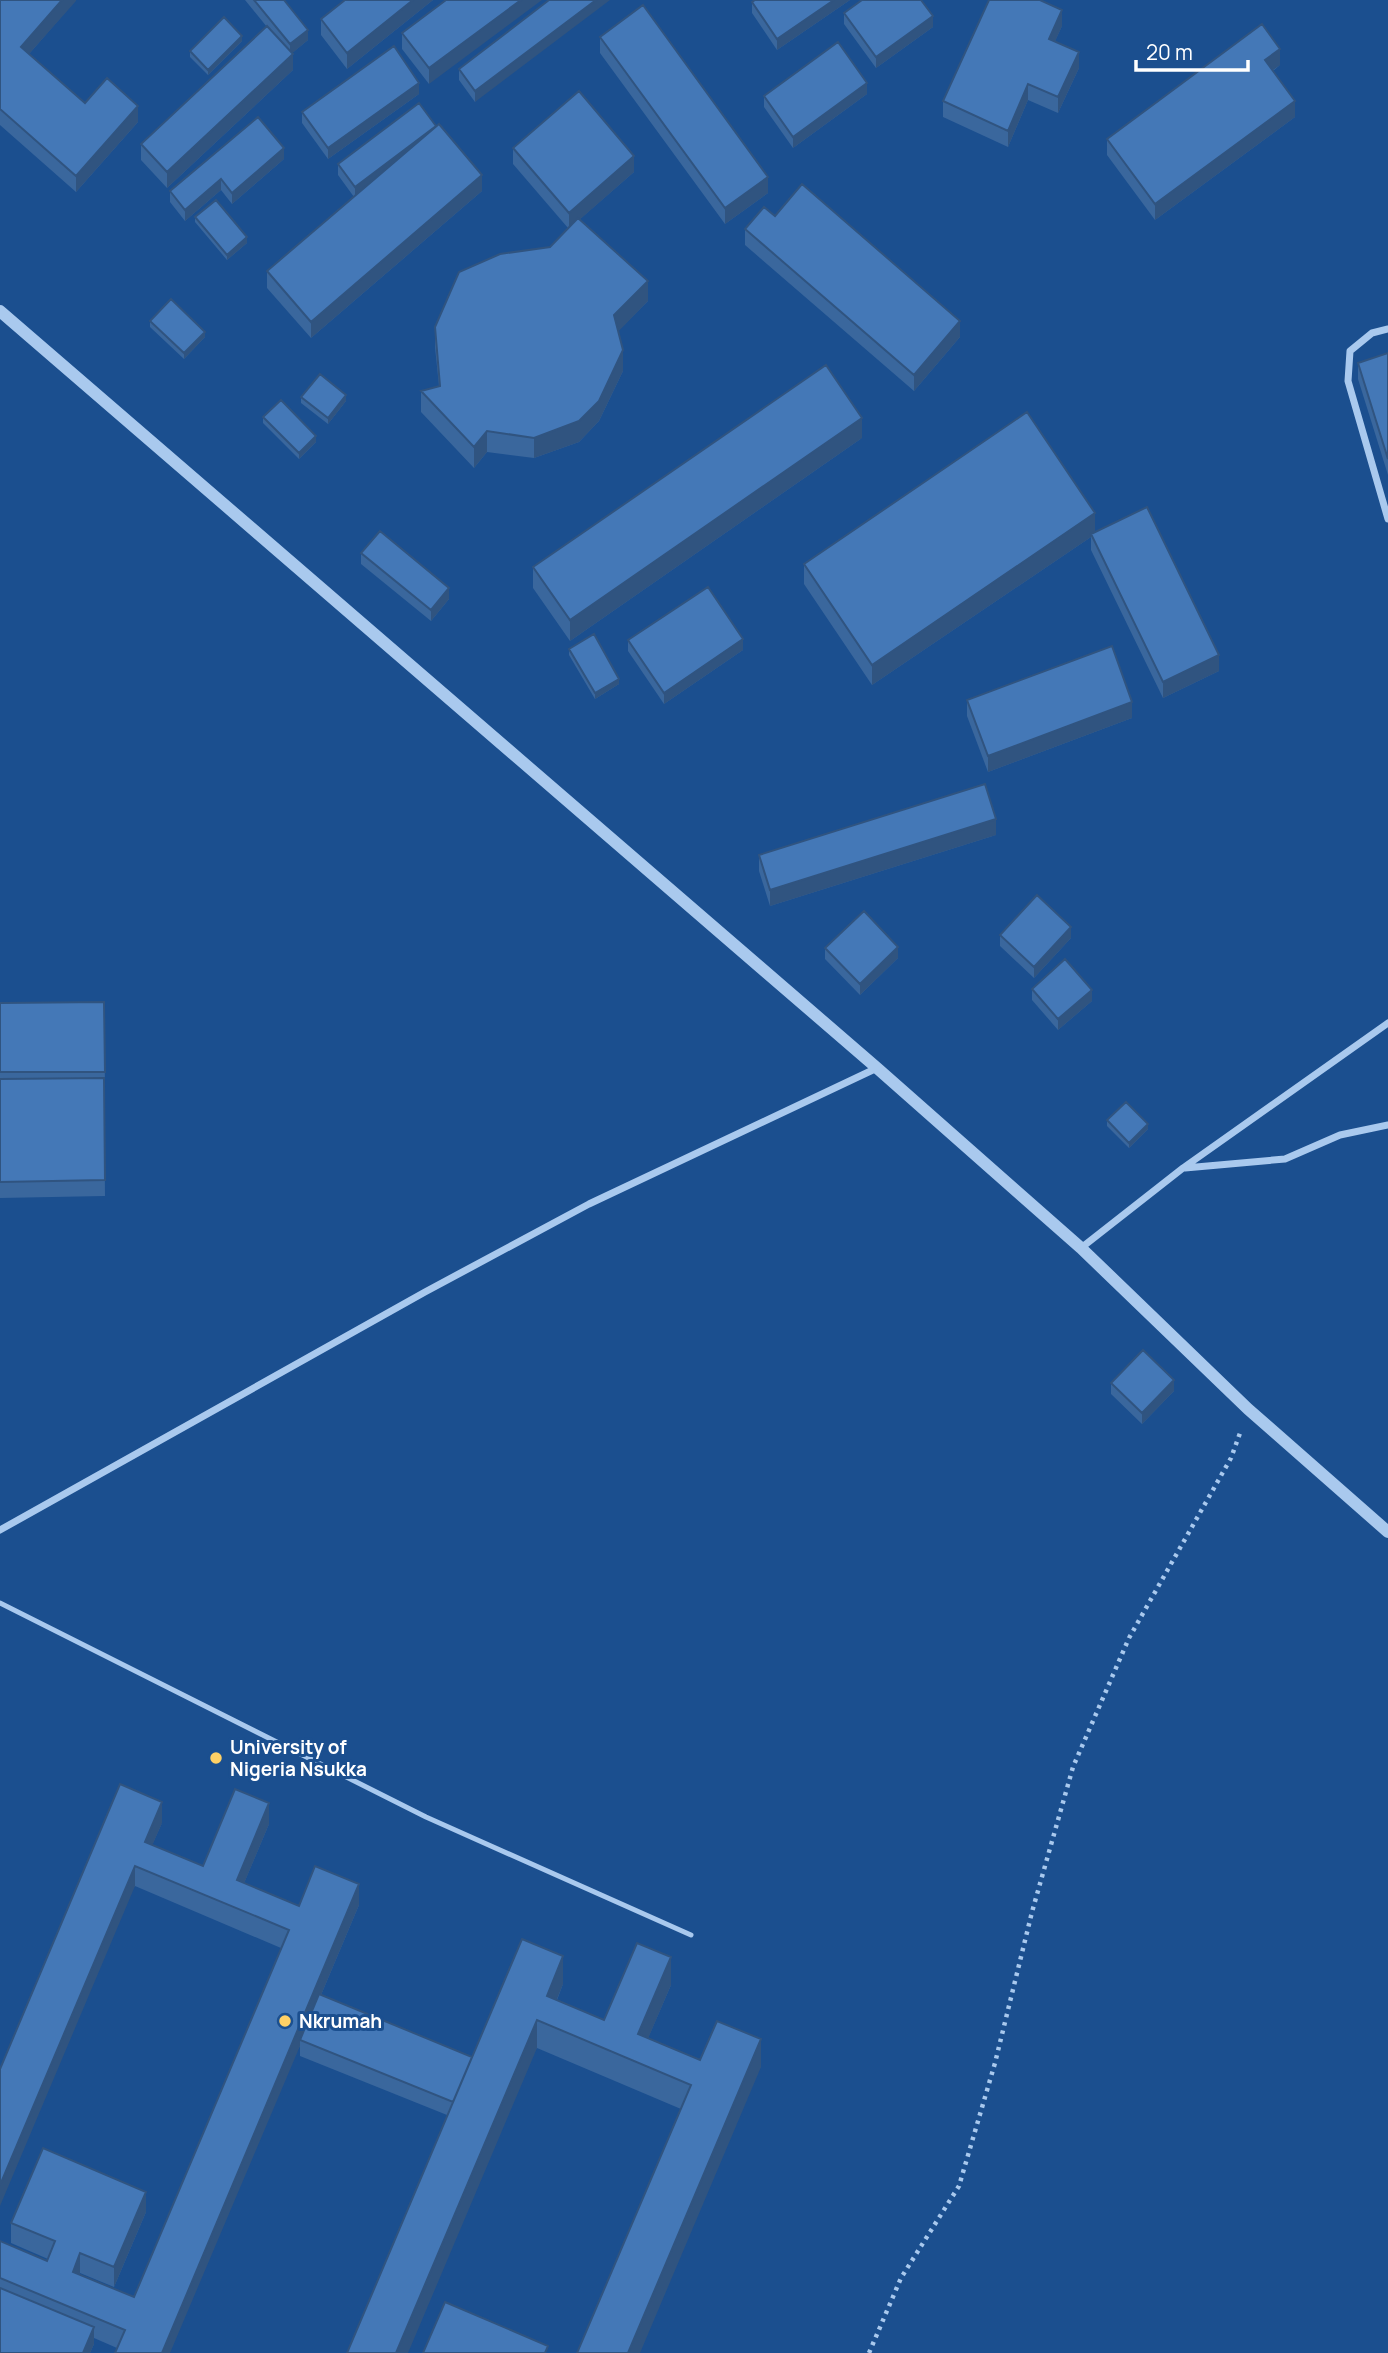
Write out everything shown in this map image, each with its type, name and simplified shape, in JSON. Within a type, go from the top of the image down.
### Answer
[{"type":"street","points":[[0,311],[877,1068],[1081,1248],[1248,1409],[1388,1532]]},
{"type":"street","points":[[1388,329],[1372,333],[1350,351],[1348,382],[1388,519]]},
{"type":"street","points":[[1081,1248],[1183,1168],[1388,1023]]},
{"type":"street","points":[[0,1530],[412,1299],[590,1204],[877,1068]]},
{"type":"street","points":[[1183,1168],[1286,1159],[1340,1135],[1388,1125]]},
{"type":"lane","points":[[0,1603],[426,1817],[691,1935]]},
{"type":"path","points":[[869,2353],[901,2278],[959,2186],[995,2063],[1032,1912],[1073,1767],[1129,1638],[1231,1458],[1248,1409]]},
{"type":"building","points":[[0,0],[62,0],[21,47],[85,103],[107,78],[138,106],[76,176],[0,109]]},
{"type":"building","points":[[254,0],[284,0],[308,30],[290,44]]},
{"type":"building","points":[[345,0],[413,0],[347,53],[321,19]]},
{"type":"building","points":[[446,0],[521,0],[429,68],[402,33]]},
{"type":"building","points":[[549,0],[596,0],[475,91],[459,69]]},
{"type":"building","points":[[834,0],[777,39],[752,2]]},
{"type":"building","points":[[862,0],[921,0],[933,16],[876,57],[844,13]]},
{"type":"building","points":[[989,0],[1040,0],[1062,10],[1049,39],[1079,52],[1058,97],[1028,84],[1008,131],[943,101]]},
{"type":"building","points":[[643,5],[768,177],[725,208],[600,37]]},
{"type":"building","points":[[224,17],[242,36],[208,70],[190,51]]},
{"type":"building","points":[[1262,24],[1280,49],[1265,60],[1295,101],[1155,204],[1107,139]]},
{"type":"building","points":[[267,26],[293,54],[167,172],[141,144]]},
{"type":"building","points":[[838,42],[867,83],[793,137],[764,96]]},
{"type":"building","points":[[394,46],[419,83],[328,148],[302,112]]},
{"type":"building","points":[[579,91],[634,156],[569,213],[513,148]]},
{"type":"building","points":[[419,103],[436,126],[355,187],[338,164]]},
{"type":"building","points":[[258,117],[284,148],[232,193],[221,179],[185,210],[170,191]]},
{"type":"building","points":[[439,124],[482,175],[311,322],[267,271]]},
{"type":"building","points":[[802,184],[960,321],[914,375],[745,229],[764,207],[775,216]]},
{"type":"building","points":[[216,200],[247,237],[227,255],[195,217]]},
{"type":"building","points":[[578,218],[648,281],[614,315],[623,350],[599,401],[579,421],[534,438],[487,431],[474,447],[421,391],[440,386],[435,327],[459,272],[500,254],[550,247]]},
{"type":"building","points":[[171,299],[205,332],[184,353],[150,321]]},
{"type":"building","points":[[1388,353],[1388,459],[1358,363]]},
{"type":"building","points":[[826,365],[862,418],[570,620],[533,567]]},
{"type":"building","points":[[320,374],[346,395],[328,418],[301,397]]},
{"type":"building","points":[[281,400],[316,436],[299,453],[263,417]]},
{"type":"building","points":[[1027,412],[1095,513],[872,665],[804,564]]},
{"type":"building","points":[[1147,507],[1219,655],[1163,682],[1091,534]]},
{"type":"building","points":[[380,531],[449,588],[431,610],[361,553]]},
{"type":"building","points":[[708,587],[743,639],[664,693],[628,640]]},
{"type":"building","points":[[594,634],[619,679],[595,693],[569,649]]},
{"type":"building","points":[[1112,646],[1132,702],[988,756],[967,700]]},
{"type":"building","points":[[985,784],[996,819],[770,890],[759,855]]},
{"type":"building","points":[[1037,895],[1071,927],[1034,967],[1000,935]]},
{"type":"building","points":[[864,911],[898,947],[860,984],[825,948]]},
{"type":"building","points":[[1065,959],[1092,990],[1058,1019],[1032,989]]},
{"type":"building","points":[[104,1002],[105,1072],[0,1072],[0,1003]]},
{"type":"building","points":[[104,1078],[105,1180],[0,1182],[0,1079]]},
{"type":"building","points":[[1126,1102],[1148,1124],[1129,1143],[1107,1120]]},
{"type":"building","points":[[1143,1350],[1174,1380],[1142,1413],[1111,1383]]},
{"type":"building","name":"Nkrumah","points":[[120,1784],[162,1802],[145,1842],[203,1866],[235,1789],[269,1803],[237,1880],[299,1906],[315,1866],[359,1884],[162,2353],[115,2353],[125,2330],[0,2278],[0,2241],[47,2261],[55,2241],[11,2223],[43,2148],[146,2192],[114,2267],[80,2253],[73,2272],[134,2297],[289,1930],[135,1866],[0,2185],[0,2069]]},
{"type":"building","points":[[522,1939],[563,1956],[547,1996],[604,2020],[637,1943],[671,1957],[638,2034],[700,2060],[717,2021],[761,2039],[628,2353],[577,2353],[691,2085],[537,2020],[396,2353],[347,2353]]},
{"type":"building","points":[[319,1994],[472,2057],[453,2102],[300,2040]]},
{"type":"building","points":[[0,2288],[94,2327],[83,2353],[0,2353]]},
{"type":"building","points":[[445,2302],[548,2346],[545,2353],[423,2353]]},
{"type":"place","name":"University of Nigeria Nsukka","points":[[216,1758]]},
{"type":"place","name":"Nkrumah","points":[[285,2021]]}]
